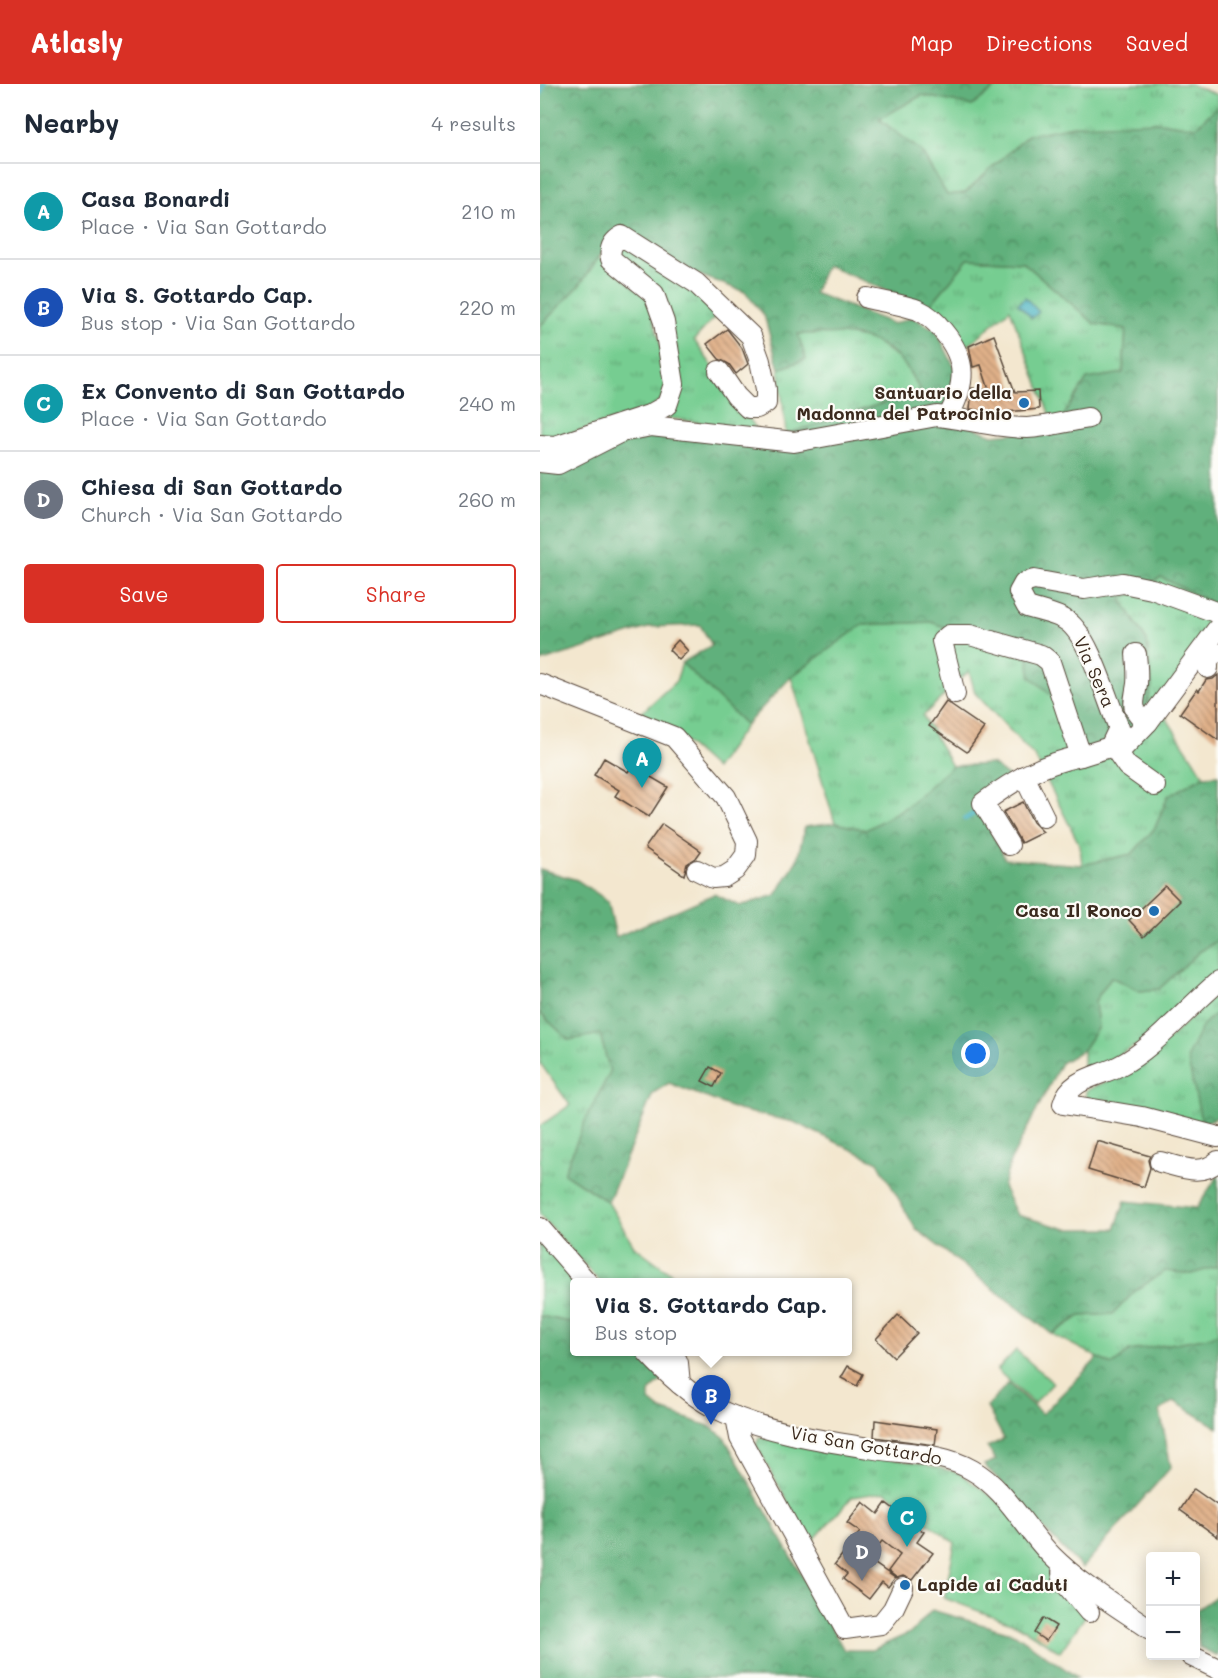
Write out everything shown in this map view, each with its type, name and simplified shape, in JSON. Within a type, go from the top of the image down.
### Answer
[{"type":"street","points":[[540,445],[555,446],[649,415],[667,405],[674,384],[664,322],[654,294],[610,259],[615,240],[622,236],[696,283],[751,336],[760,361],[766,389],[766,403],[757,408],[748,408],[736,396],[719,371]]},
{"type":"street","points":[[867,298],[919,311],[939,325],[955,345],[962,367],[960,390],[948,417]]},
{"type":"street","points":[[540,462],[558,464],[621,432],[651,426],[794,442],[937,416],[1003,421],[1028,428],[1088,418]]},
{"type":"street","name":"Via Sera","points":[[1009,845],[987,809],[1006,786],[1026,781],[1054,761],[1110,747],[1119,728],[1083,640],[1067,621],[1027,607],[1019,592],[1024,583],[1034,580],[1084,589],[1123,583],[1152,589],[1218,613]]},
{"type":"street","points":[[1155,786],[1127,766],[1118,753],[1148,723],[1218,628]]},
{"type":"street","name":"Via Sera","points":[[955,694],[942,641],[949,635],[970,635],[1041,655],[1050,662],[1081,756]]},
{"type":"street","points":[[1136,654],[1137,683],[1133,704],[1138,716],[1148,723]]},
{"type":"street","points":[[540,684],[674,737],[726,797],[747,841],[746,855],[735,870],[724,876],[713,878],[697,870]]},
{"type":"street","points":[[1026,781],[1044,818]]},
{"type":"street","points":[[1218,982],[1149,1045],[1119,1066],[1083,1080],[1066,1095],[1063,1104],[1142,1117],[1218,1137]]},
{"type":"street","points":[[1160,1162],[1196,1172],[1218,1161]]},
{"type":"street","points":[[540,1228],[584,1278]]},
{"type":"street","name":"Via San Gottardo","points":[[651,1356],[680,1384],[711,1406],[736,1417],[792,1434],[875,1449],[939,1457],[972,1469],[1005,1499],[1033,1535],[1065,1568],[1146,1626]]},
{"type":"street","points":[[675,1356],[678,1363],[680,1384]]},
{"type":"street","points":[[736,1417],[740,1438],[845,1629],[881,1624],[903,1588]]},
{"type":"street","points":[[1065,1568],[1062,1573],[1064,1582],[1089,1612]]},
{"type":"street","points":[[1199,1660],[1218,1669]]},
{"type":"green space","points":[[540,84],[1000,84],[972,106],[922,95],[879,119],[921,151],[947,195],[965,193],[1028,135],[1078,125],[1157,122],[1196,127],[1218,106],[1218,606],[1161,577],[1121,599],[1147,641],[1152,687],[1138,726],[1082,754],[1064,706],[1031,677],[1028,658],[931,622],[862,625],[791,677],[746,725],[682,663],[712,645],[700,625],[651,627],[540,662],[540,452],[682,423],[786,434],[921,391],[906,366],[892,352],[880,344],[855,336],[827,333],[798,334],[806,359],[779,369],[764,315],[745,292],[683,269],[620,227],[578,287],[540,326]],"holes":[[[968,259],[1023,262],[1095,324],[1126,329],[1123,373],[1087,379],[1055,429],[993,435],[944,416],[959,376],[936,330],[912,317],[894,324],[814,293],[826,265],[928,308]]]},
{"type":"green space","points":[[1000,84],[1190,84],[1218,95],[1218,106],[1196,127],[1157,122],[1028,135],[965,193],[947,195],[921,151],[879,119],[922,95],[972,106]]},
{"type":"green space","points":[[626,244],[720,311],[694,340],[758,431],[662,417],[671,404],[659,291],[617,258]]},
{"type":"green space","points":[[599,257],[648,299],[659,338],[666,384],[662,399],[649,409],[540,443],[540,326],[578,287]]},
{"type":"green space","points":[[968,259],[1023,262],[1095,324],[1126,329],[1123,374],[1055,429],[1010,309],[963,350],[928,308]]},
{"type":"green space","points":[[840,333],[874,340],[903,362],[921,391],[786,434],[779,369],[805,359],[797,334]]},
{"type":"green space","points":[[1161,577],[1218,606],[1218,625],[1161,710],[1204,776],[1168,796],[1155,828],[1132,854],[1082,865],[1080,846],[1035,757],[975,693],[969,671],[923,716],[952,766],[906,807],[866,830],[835,823],[791,677],[862,625],[931,622],[1028,658],[1147,641],[1121,599]]},
{"type":"green space","points":[[682,663],[746,725],[715,769],[674,732],[639,715],[676,681]]},
{"type":"green space","points":[[992,764],[1012,779],[984,817],[1005,859],[1082,865],[1132,854],[1155,828],[1168,796],[1204,776],[1218,775],[1218,940],[1199,952],[1159,989],[1140,991],[1111,977],[1095,1001],[1098,1027],[1083,1050],[1061,1063],[1010,1162],[1003,1187],[1017,1215],[1067,1229],[1115,1229],[1125,1201],[1197,1208],[1218,1175],[1218,1260],[1216,1267],[1191,1274],[1165,1271],[1135,1291],[1113,1314],[1080,1316],[1052,1334],[915,1228],[878,1162],[794,1122],[738,1110],[669,1083],[653,1093],[608,1202],[564,1173],[586,1119],[610,1072],[600,1034],[569,1040],[540,1013],[540,869],[577,880],[608,901],[616,937],[714,894],[740,906],[776,895],[797,860],[805,827],[835,823],[866,830],[906,807],[952,766]]},
{"type":"green space","points":[[1218,940],[1218,974],[1147,1040],[1094,1068],[1083,1067],[1083,1050],[1098,1027],[1095,1001],[1111,977],[1140,991],[1159,989],[1199,952]]},
{"type":"green space","points":[[1218,992],[1218,1011],[1203,1025],[1202,1124],[1085,1102],[1086,1091],[1123,1075],[1140,1063]]},
{"type":"green space","points":[[1218,1011],[1218,1117],[1202,1124],[1187,1057],[1203,1025]]},
{"type":"green space","points":[[540,1013],[569,1040],[600,1034],[610,1072],[586,1119],[564,1173],[608,1202],[634,1246],[678,1278],[596,1278],[540,1215],[540,1126],[570,1105],[540,1063]]},
{"type":"green space","points":[[540,1241],[572,1278],[570,1278],[570,1322],[540,1316]]},
{"type":"green space","points":[[1218,1260],[1218,1333],[1210,1337],[1130,1351],[1112,1365],[1052,1334],[1080,1316],[1113,1314],[1135,1291],[1166,1270],[1191,1274],[1216,1267]]},
{"type":"green space","points":[[540,1316],[570,1322],[570,1356],[640,1356],[663,1379],[650,1391],[650,1401],[661,1410],[709,1426],[724,1437],[844,1650],[872,1650],[912,1632],[932,1610],[1015,1634],[1078,1678],[540,1678]]},
{"type":"green space","points":[[1218,1333],[1218,1428],[1174,1401],[1160,1411],[1171,1467],[1082,1568],[984,1465],[996,1460],[987,1447],[1004,1439],[987,1407],[1008,1383],[1042,1414],[1098,1358],[1112,1365],[1130,1351],[1210,1337]]},
{"type":"green space","points":[[1016,1350],[1053,1383],[1034,1404],[997,1370]]},
{"type":"green space","points":[[759,1437],[923,1464],[959,1473],[1002,1504],[1096,1601],[1060,1652],[1019,1626],[944,1598],[955,1543],[886,1492],[852,1497],[811,1543],[756,1445]]},
{"type":"green space","points":[[1218,1595],[1218,1656],[1200,1647],[1200,1607]]},
{"type":"water","points":[[1025,297],[1039,312],[1032,318],[1018,304]]},
{"type":"building","points":[[727,329],[742,348],[748,364],[736,374],[729,364],[719,359],[707,344]]},
{"type":"building","points":[[994,335],[1015,392],[1038,391],[1039,409],[995,413],[970,409],[972,388],[989,390],[981,365],[973,367],[969,346]]},
{"type":"building","points":[[678,640],[688,651],[679,660],[669,650]]},
{"type":"building","points":[[1218,675],[1218,740],[1180,713],[1206,680]]},
{"type":"building","points":[[946,702],[984,728],[967,752],[929,726]]},
{"type":"building","points":[[604,758],[628,772],[632,766],[668,787],[649,817],[615,796],[619,790],[594,775]]},
{"type":"building","points":[[1023,802],[1033,822],[1043,832],[1021,843],[1003,812]]},
{"type":"building","points":[[662,824],[701,851],[687,864],[684,875],[645,848]]},
{"type":"building","name":"Casa Il Ronco","points":[[1165,886],[1180,901],[1144,936],[1129,920]]},
{"type":"building","points":[[710,1067],[721,1073],[714,1087],[702,1081]]},
{"type":"building","points":[[1097,1141],[1150,1156],[1148,1160],[1150,1168],[1144,1187],[1088,1170]]},
{"type":"building","points":[[898,1315],[917,1333],[894,1357],[876,1339]]},
{"type":"building","points":[[848,1366],[863,1374],[857,1386],[841,1378]]},
{"type":"building","points":[[875,1420],[937,1429],[935,1445],[874,1437]]},
{"type":"building","points":[[1194,1489],[1218,1506],[1218,1537],[1180,1510]]},
{"type":"building","points":[[863,1502],[878,1514],[886,1503],[924,1532],[917,1542],[933,1553],[912,1580],[903,1576],[897,1578],[888,1571],[900,1555],[882,1541],[868,1559],[895,1578],[888,1587],[882,1582],[869,1599],[843,1579],[847,1574],[835,1564],[860,1532],[847,1523]]},
{"type":"building","points":[[1043,1618],[1056,1626],[1046,1641],[1034,1633]]},
{"type":"waterway","points":[[540,95],[544,84]]},
{"type":"waterway","points":[[965,819],[980,810]]},
{"type":"place","name":"Santuario della Madonna del Patrocinio","points":[[1024,403]]},
{"type":"place","name":"Casa Bonardi","points":[[642,788]]},
{"type":"place","name":"Casa Il Ronco","points":[[1154,911]]},
{"type":"place","name":"Via S. Gottardo Cap.","points":[[711,1425]]},
{"type":"place","name":"Ex Convento di San Gottardo","points":[[907,1547]]},
{"type":"place","name":"Chiesa di San Gottardo","points":[[862,1581]]},
{"type":"place","name":"Lapide ai Caduti","points":[[905,1585]]}]
